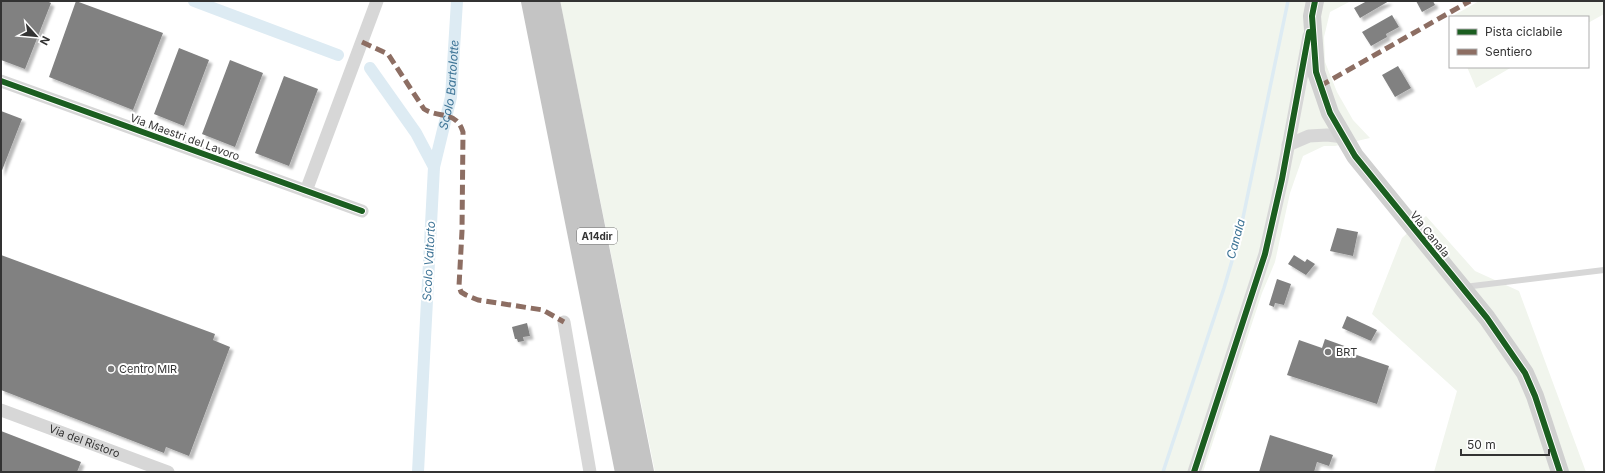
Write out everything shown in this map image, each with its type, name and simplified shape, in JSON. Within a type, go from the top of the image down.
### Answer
[{"type":"highway","name":"A14dir","points":[[532,1],[626,472]]},
{"type":"highway","name":"A14dir","points":[[549,1],[643,472]]},
{"type":"street","points":[[306,191],[377,1]]},
{"type":"street","points":[[1194,472],[1265,254],[1288,145],[1313,9]]},
{"type":"street","name":"Via Canala","points":[[1313,9],[1316,72],[1330,113],[1355,156],[1487,318],[1525,373],[1535,396],[1560,472]]},
{"type":"street","name":"Via Maestri del Lavoro","points":[[1,81],[362,212]]},
{"type":"street","points":[[1288,145],[1309,136],[1327,135],[1344,137]]},
{"type":"street","points":[[564,322],[590,472]]},
{"type":"street","name":"Via del Ristoro","points":[[1,410],[168,472]]},
{"type":"lane","points":[[1461,287],[1604,270]]},
{"type":"shaded area","points":[[560,1],[1351,1],[1330,12],[1324,37],[1325,62],[1337,92],[1353,120],[1370,138],[1335,146],[1324,146],[1303,156],[1290,193],[1275,262],[1262,293],[1203,472],[655,472]]},
{"type":"shaded area","points":[[1479,1],[1604,1],[1604,14],[1589,22],[1589,16],[1453,16]]},
{"type":"shaded area","points":[[1467,68],[1510,68],[1476,88]]},
{"type":"shaded area","points":[[1426,216],[1475,271],[1519,291],[1586,472],[1434,472],[1457,391],[1372,314],[1402,238]]},
{"type":"building","points":[[1,1],[47,1],[51,3],[25,69],[1,60]]},
{"type":"building","points":[[76,1],[163,33],[133,110],[49,77]]},
{"type":"building","points":[[1367,1],[1389,1],[1360,18],[1354,8]]},
{"type":"building","points":[[1416,1],[1433,1],[1435,5],[1422,12]]},
{"type":"building","points":[[1392,15],[1399,27],[1386,34],[1387,37],[1371,46],[1362,32]]},
{"type":"building","points":[[179,48],[209,60],[184,126],[154,114]]},
{"type":"building","points":[[230,60],[263,73],[235,147],[202,134]]},
{"type":"building","points":[[1398,66],[1411,88],[1395,97],[1382,75]]},
{"type":"building","points":[[284,76],[318,89],[289,166],[255,153]]},
{"type":"building","points":[[1,111],[22,119],[1,173]]},
{"type":"building","points":[[1337,228],[1358,232],[1353,256],[1330,251]]},
{"type":"building","name":"Centro MIR","points":[[1,255],[215,334],[213,340],[230,347],[189,456],[166,447],[164,453],[1,390]]},
{"type":"building","points":[[1294,255],[1305,262],[1307,259],[1315,264],[1306,275],[1288,264]]},
{"type":"building","points":[[1277,279],[1291,284],[1284,305],[1275,303],[1274,307],[1269,305]]},
{"type":"building","points":[[1347,316],[1377,330],[1371,341],[1342,328]]},
{"type":"building","points":[[527,323],[530,336],[523,337],[524,341],[518,342],[517,339],[515,339],[512,327]]},
{"type":"building","points":[[1325,339],[1350,348],[1348,352],[1389,366],[1377,404],[1287,375],[1299,340],[1322,348]]},
{"type":"building","points":[[1,431],[81,462],[77,472],[1,472]]},
{"type":"building","points":[[1270,435],[1333,455],[1329,466],[1317,462],[1314,472],[1259,472]]},
{"type":"waterway","name":"Scolo Valtorto","points":[[194,1],[338,55]]},
{"type":"waterway","name":"Scolo Bartolotte","points":[[434,167],[451,97],[457,1]]},
{"type":"waterway","name":"Canala","points":[[1163,472],[1224,288],[1239,237],[1288,1]]},
{"type":"waterway","name":"Scolo Valtorto","points":[[370,68],[416,133],[434,167],[418,472]]},
{"type":"marked path","points":[[1320,86],[1470,1]]},
{"type":"marked path","points":[[362,42],[388,54],[424,109],[452,118],[460,125],[463,132],[462,231],[459,286],[461,292],[478,300],[543,310],[564,322]]},
{"type":"cycle path","points":[[1315,1],[1312,16],[1316,72],[1330,113],[1355,156],[1487,318],[1525,373],[1535,396],[1560,472]]},
{"type":"cycle path","points":[[1194,472],[1265,254],[1282,179],[1309,32]]},
{"type":"cycle path","points":[[1,81],[362,211]]},
{"type":"place","name":"BRT","points":[[1328,352]]},
{"type":"place","name":"Centro MIR","points":[[111,369]]}]
